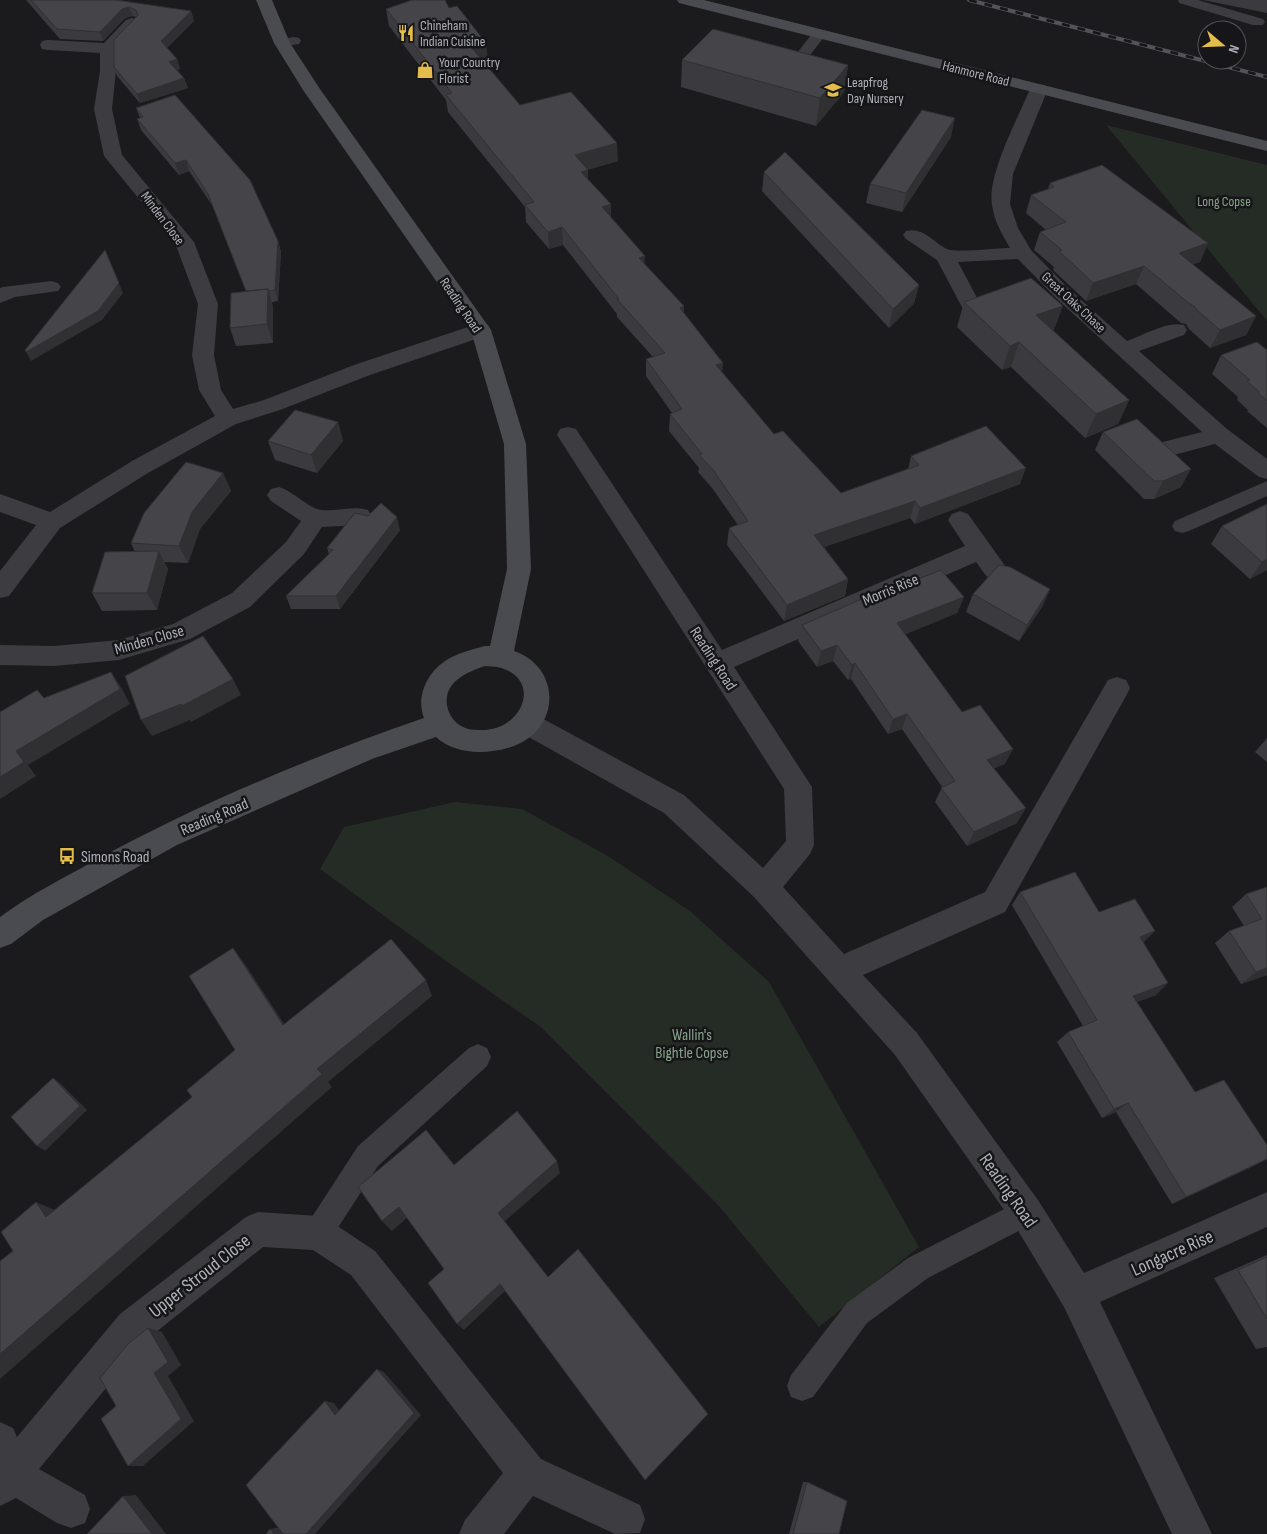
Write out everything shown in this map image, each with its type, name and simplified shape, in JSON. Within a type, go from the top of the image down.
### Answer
[{"type":"street","name":"Reading Road","points":[[264,0],[318,89],[481,330],[514,444],[519,569],[500,657]]},
{"type":"street","name":"Hanmore Road","points":[[685,0],[1267,146]]},
{"type":"street","points":[[48,45],[108,48],[132,23]]},
{"type":"street","name":"Minden Close","points":[[108,48],[108,71],[103,109],[113,156],[184,242],[208,304],[203,355],[210,390],[228,418]]},
{"type":"street","name":"Great Oaks Chase","points":[[1039,89],[1004,174],[1001,204],[1008,228],[1023,253],[1062,293],[1219,434],[1267,471]]},
{"type":"street","points":[[913,235],[945,256],[974,311]]},
{"type":"street","points":[[945,256],[1023,253]]},
{"type":"street","points":[[3,288],[51,287]]},
{"type":"street","points":[[0,589],[52,522],[140,468],[228,418],[272,405],[362,370],[481,330]]},
{"type":"street","points":[[1125,350],[1177,330]]},
{"type":"street","points":[[1159,451],[1219,434]]},
{"type":"street","name":"Reading Road","points":[[568,435],[798,787],[800,845],[764,888]]},
{"type":"street","points":[[279,495],[314,519],[360,516]]},
{"type":"street","points":[[0,503],[52,522]]},
{"type":"street","name":"Minden Close","points":[[0,655],[54,656],[119,650],[181,632],[241,600],[295,548],[314,519]]},
{"type":"street","points":[[960,520],[999,574]]},
{"type":"street","name":"Morris Rise","points":[[718,664],[980,550]]},
{"type":"street","points":[[485,656],[500,657],[516,662],[528,671],[535,683],[538,696],[535,710],[527,723],[515,733],[499,740],[482,742],[466,740],[451,734],[440,724],[434,712],[433,699],[436,686],[455,665],[485,656]]},
{"type":"street","points":[[840,970],[995,902],[1117,688]]},
{"type":"street","name":"Reading Road","points":[[527,723],[674,804],[764,888],[906,1044],[1026,1212],[1077,1294],[1192,1534]]},
{"type":"street","name":"Reading Road","points":[[0,934],[33,910],[167,836],[362,751],[440,724]]},
{"type":"street","name":"Longacre Rise","points":[[1077,1294],[1267,1209]]},
{"type":"street","name":"Upper Stroud Close","points":[[4,1467],[133,1326],[258,1229],[318,1232]]},
{"type":"street","points":[[318,1232],[364,1263],[528,1473],[626,1519]]},
{"type":"street","points":[[4,1467],[71,1509]]},
{"type":"street","points":[[479,1534],[528,1473]]},
{"type":"lane","points":[[1184,0],[1258,22]]},
{"type":"lane","points":[[796,64],[819,34]]},
{"type":"lane","points":[[1182,526],[1267,488]]},
{"type":"lane","points":[[318,1232],[368,1156],[478,1056]]},
{"type":"lane","points":[[802,1386],[857,1314],[918,1268],[1026,1212]]},
{"type":"green space","name":"Long Copse","points":[[1106,125],[1267,165],[1267,321]]},
{"type":"green space","name":"Wallin's Bightle Copse","points":[[455,802],[522,809],[608,856],[690,911],[769,982],[919,1247],[819,1327],[718,1205],[542,1028],[320,869],[344,827]]},
{"type":"building","points":[[31,0],[115,0],[191,11],[161,41],[177,59],[169,62],[184,78],[137,94],[114,67],[114,40],[138,15],[136,10],[129,7],[122,9],[100,32],[57,29]]},
{"type":"building","points":[[412,0],[445,0],[449,8],[457,6],[486,43],[471,47],[520,105],[571,92],[617,143],[575,155],[588,170],[581,172],[611,204],[602,207],[645,256],[639,258],[684,306],[680,308],[723,363],[716,365],[774,434],[783,431],[841,493],[919,465],[911,456],[986,426],[1026,468],[920,508],[915,501],[814,535],[848,579],[787,605],[729,528],[748,521],[714,471],[699,455],[702,454],[670,414],[682,409],[646,359],[665,353],[617,299],[619,299],[562,227],[548,232],[525,205],[534,202],[446,95],[452,93],[386,9]]},
{"type":"building","points":[[713,29],[848,65],[820,98],[682,60]]},
{"type":"building","points":[[175,95],[250,180],[278,241],[275,290],[246,291],[208,194],[186,160],[175,163],[137,119],[143,117],[136,108]]},
{"type":"building","points":[[922,110],[955,118],[906,193],[870,184]]},
{"type":"building","points":[[785,152],[919,285],[893,309],[764,172]]},
{"type":"building","points":[[1102,165],[1208,243],[1179,253],[1256,316],[1220,330],[1194,306],[1144,266],[1093,283],[1059,251],[1062,250],[1040,232],[1066,222],[1031,195],[1054,187],[1050,183]]},
{"type":"building","points":[[105,250],[119,283],[98,311],[26,352],[25,350]]},
{"type":"building","points":[[1031,278],[1063,306],[1036,315],[1129,400],[1096,414],[1019,342],[1010,346],[964,302]]},
{"type":"building","points":[[268,289],[267,324],[230,328],[231,293]]},
{"type":"building","points":[[1257,342],[1267,350],[1267,401],[1247,381],[1250,380],[1221,355]]},
{"type":"building","points":[[295,410],[338,422],[311,455],[268,441]]},
{"type":"building","points":[[1137,419],[1191,469],[1163,481],[1154,481],[1103,432]]},
{"type":"building","points":[[186,462],[223,473],[192,512],[179,546],[131,543],[144,513]]},
{"type":"building","points":[[381,503],[397,517],[336,596],[286,596],[333,550],[327,548],[355,513],[368,516]]},
{"type":"building","points":[[1267,504],[1267,559],[1262,562],[1222,526]]},
{"type":"building","points":[[159,551],[147,593],[92,593],[105,552]]},
{"type":"building","points":[[999,565],[1010,567],[1050,589],[1027,625],[973,594]]},
{"type":"building","points":[[941,570],[964,597],[897,623],[962,712],[980,705],[1013,749],[987,760],[1026,808],[974,832],[941,788],[955,781],[907,714],[893,719],[855,663],[852,665],[837,645],[821,651],[802,625],[864,598],[865,600]]},
{"type":"building","points":[[203,636],[233,679],[182,706],[181,704],[141,720],[125,676]]},
{"type":"building","points":[[111,672],[120,689],[16,751],[24,762],[0,777],[0,712],[37,690],[44,698]]},
{"type":"building","points":[[1075,872],[1099,912],[1135,899],[1155,931],[1140,937],[1168,983],[1133,996],[1195,1092],[1224,1080],[1267,1145],[1267,1159],[1186,1197],[1128,1103],[1114,1109],[1068,1032],[1097,1020],[1020,892]]},
{"type":"building","points":[[1267,887],[1267,968],[1256,972],[1229,931],[1262,919],[1246,894]]},
{"type":"building","points":[[391,939],[426,980],[317,1069],[322,1074],[0,1354],[0,1261],[13,1251],[1,1232],[36,1202],[46,1217],[192,1097],[187,1090],[235,1050],[189,976],[233,948],[283,1025]]},
{"type":"building","points":[[53,1078],[80,1106],[37,1146],[11,1117]]},
{"type":"building","points":[[517,1111],[557,1161],[498,1213],[548,1277],[578,1249],[708,1414],[645,1480],[500,1284],[457,1324],[428,1283],[444,1269],[399,1207],[382,1221],[358,1187],[426,1130],[454,1165]]},
{"type":"building","points":[[1267,1257],[1267,1319],[1238,1270]]},
{"type":"building","points":[[148,1328],[168,1362],[154,1373],[181,1419],[128,1466],[101,1419],[116,1406],[100,1378],[128,1344]]},
{"type":"building","points":[[377,1369],[414,1413],[306,1534],[283,1534],[246,1485],[325,1401],[335,1415]]},
{"type":"building","points":[[807,1482],[847,1501],[839,1534],[793,1534]]},
{"type":"building","points":[[123,1496],[152,1534],[87,1534]]},
{"type":"building","points":[[270,1529],[274,1534],[266,1534]]},
{"type":"railway","points":[[969,0],[1267,77]]},
{"type":"place","name":"Chineham Indian Cuisine","points":[[406,33]]},
{"type":"place","name":"Your Country Florist","points":[[425,70]]},
{"type":"place","name":"Leapfrog Day Nursery","points":[[833,90]]},
{"type":"place","name":"Simons Road","points":[[67,856]]}]
